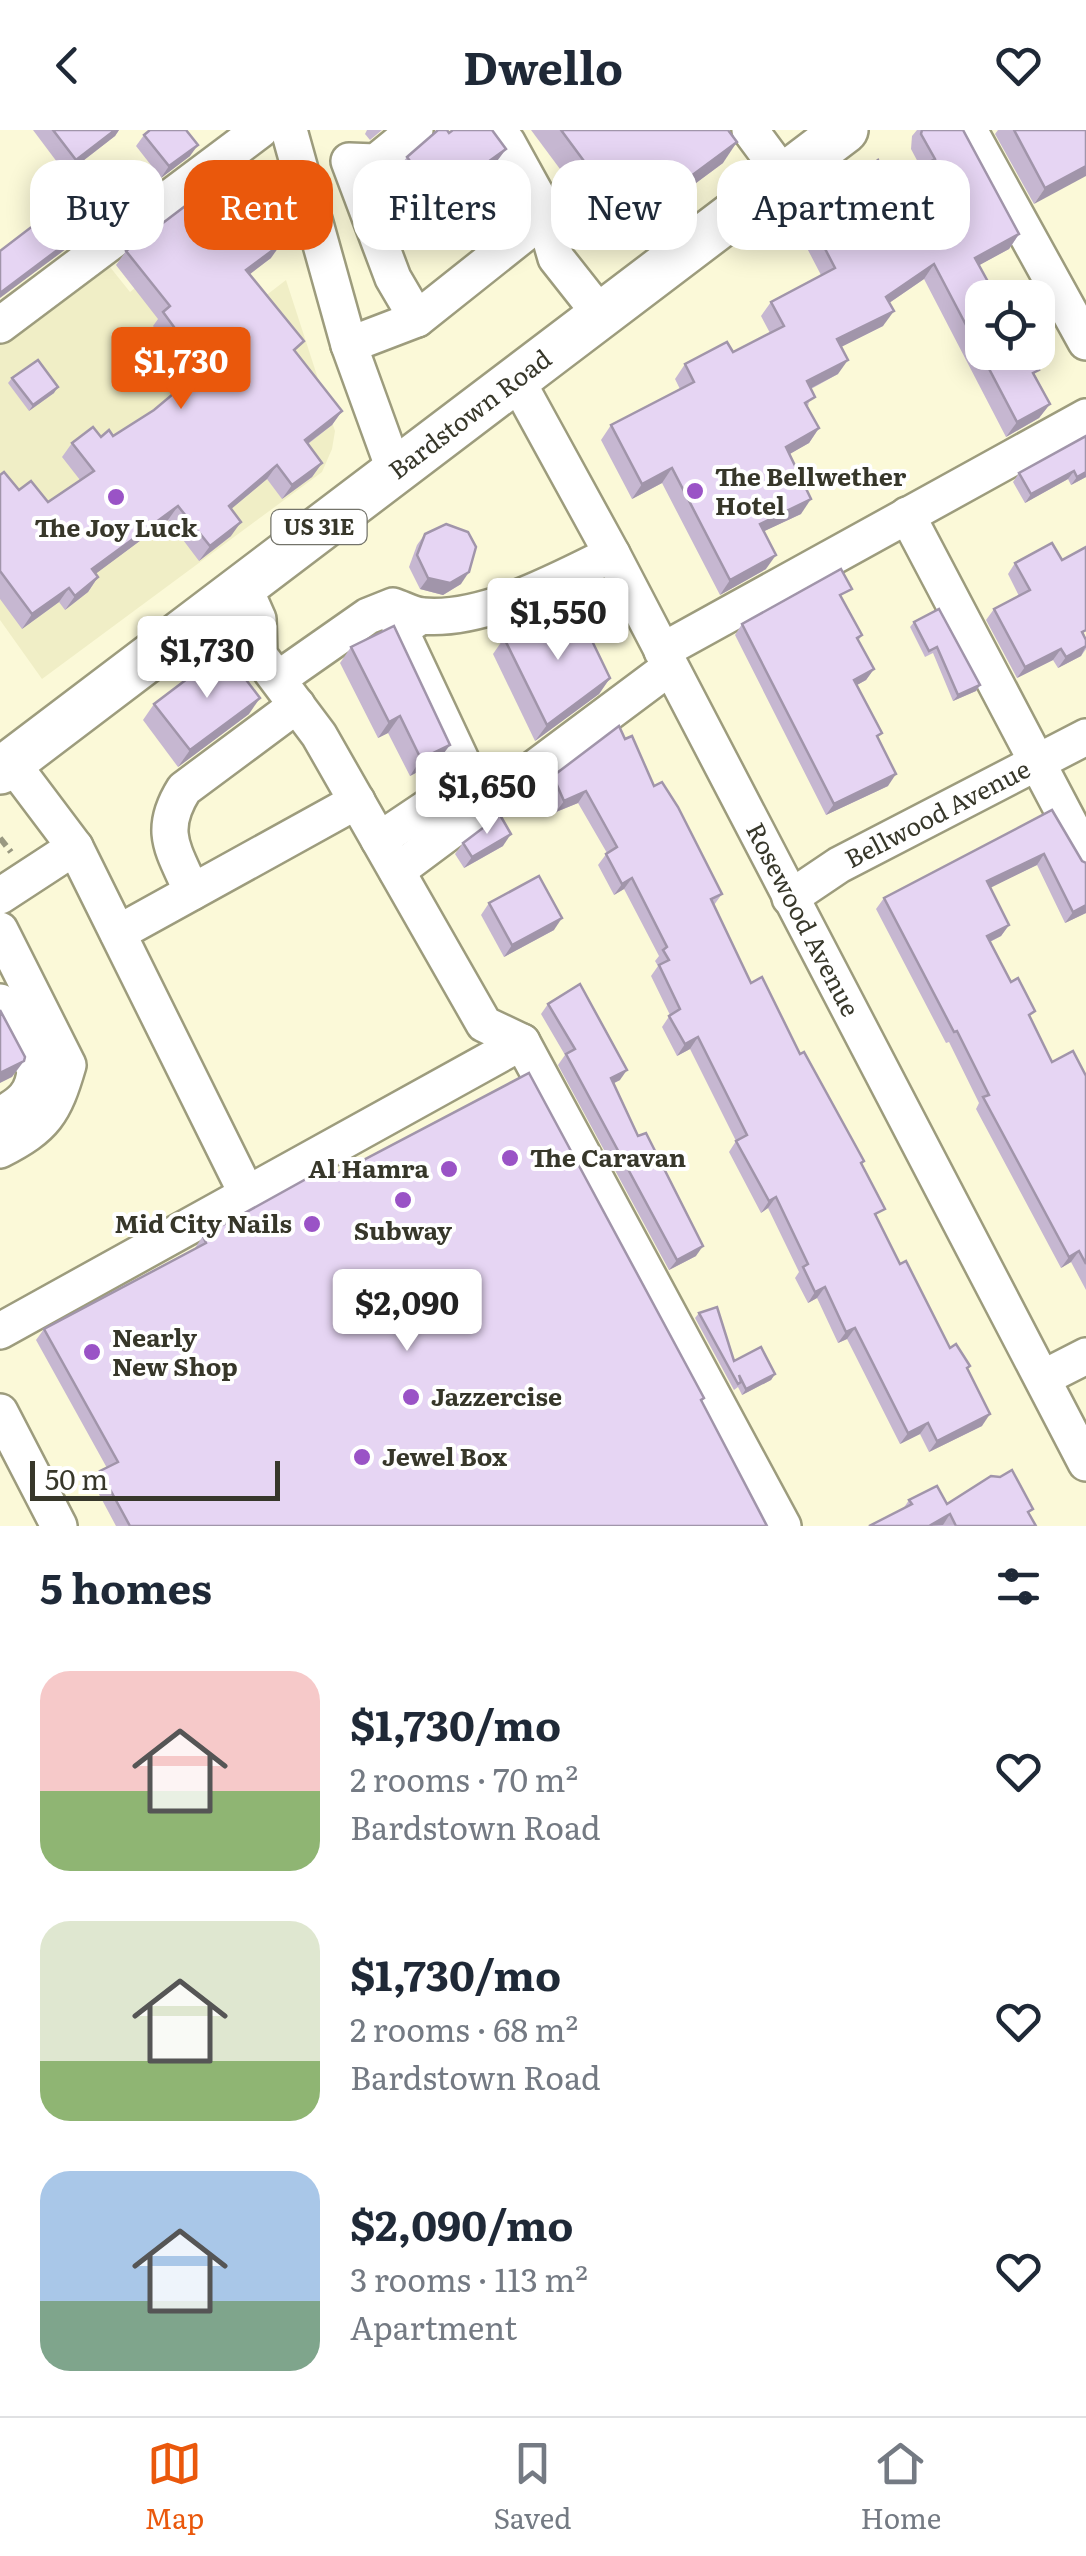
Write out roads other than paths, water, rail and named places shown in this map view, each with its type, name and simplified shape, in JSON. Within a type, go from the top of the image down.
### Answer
[{"type":"main road","name":"Bardstown Road","points":[[805,160],[845,130]]},
{"type":"main road","name":"Bardstown Road","points":[[5,767],[717,227]]},
{"type":"street","points":[[0,326],[260,130]]},
{"type":"street","points":[[289,130],[297,160]]},
{"type":"street","points":[[350,146],[376,162],[415,130]]},
{"type":"street","points":[[494,130],[507,142],[538,200],[556,258],[600,316]]},
{"type":"street","points":[[750,130],[772,160]]},
{"type":"street","points":[[968,130],[1086,342]]},
{"type":"street","points":[[350,146],[393,278],[417,320]]},
{"type":"street","points":[[349,346],[417,320],[544,218]]},
{"type":"street","points":[[322,250],[349,346],[394,469]]},
{"type":"street","name":"Rosewood Avenue","points":[[516,378],[612,554],[1086,1463]]},
{"type":"street","points":[[397,871],[666,659],[907,515],[1086,417]]},
{"type":"street","points":[[907,515],[1086,856]]},
{"type":"street","points":[[192,892],[166,833],[174,805],[278,679],[368,616],[393,606],[422,616],[480,610],[538,590],[612,554]]},
{"type":"street","points":[[243,585],[258,619],[256,636],[278,679],[319,735],[484,1024],[522,1042],[783,1526]]},
{"type":"street","points":[[379,840],[470,779],[400,630],[422,616]]},
{"type":"street","points":[[191,624],[278,679]]},
{"type":"street","name":"Bellwood Avenue","points":[[790,898],[839,865],[1086,737]]},
{"type":"street","points":[[5,767],[76,847],[247,1194]]},
{"type":"street","points":[[118,933],[357,801]]},
{"type":"street","points":[[0,896],[76,847]]},
{"type":"street","points":[[0,930],[68,1066],[59,1096],[38,1129],[0,1150]]},
{"type":"street","points":[[0,1002],[36,1070],[27,1097],[0,1114]]},
{"type":"street","points":[[0,1331],[522,1042]]},
{"type":"street","points":[[1043,1378],[1086,1356]]},
{"type":"street","points":[[0,1412],[59,1526]]},
{"type":"place","name":"The Bellwether Hotel","points":[[695,491]]},
{"type":"place","name":"The Joy Luck","points":[[116,497]]},
{"type":"place","name":"The Caravan","points":[[510,1158]]},
{"type":"place","name":"Al Hamra","points":[[449,1169]]},
{"type":"place","name":"Subway","points":[[403,1200]]},
{"type":"place","name":"Mid City Nails","points":[[312,1224]]},
{"type":"place","name":"Nearly New Shop","points":[[92,1352]]},
{"type":"place","name":"Jazzercise","points":[[411,1397]]},
{"type":"place","name":"Jewel Box","points":[[362,1457]]}]
